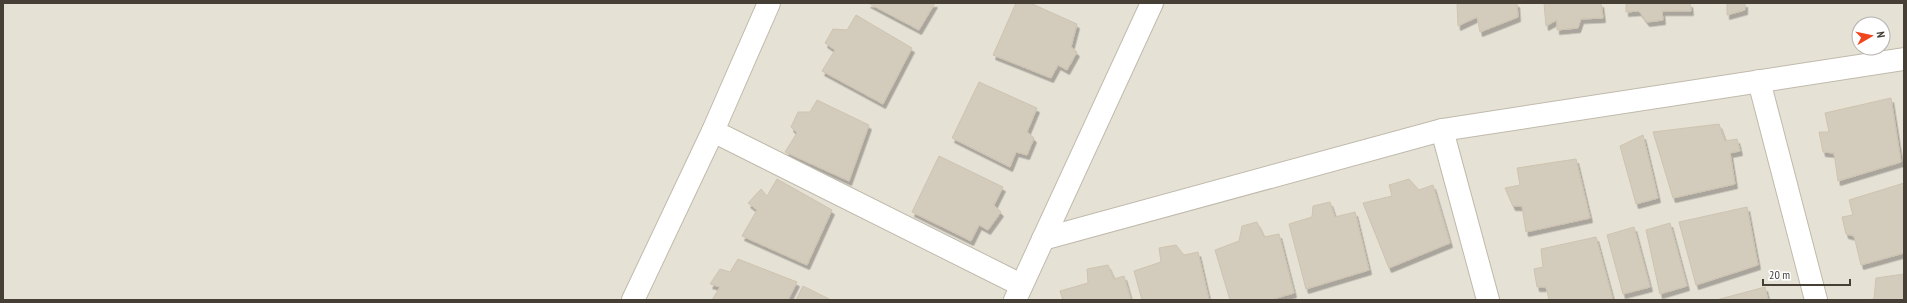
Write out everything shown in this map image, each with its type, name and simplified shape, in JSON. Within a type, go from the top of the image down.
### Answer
[{"type":"street","points":[[633,300],[713,131],[769,3]]},
{"type":"street","points":[[713,131],[1018,293],[1152,3]]},
{"type":"street","points":[[1043,239],[1442,130],[1904,58]]},
{"type":"street","points":[[1759,81],[1816,300]]},
{"type":"street","points":[[1442,130],[1488,300]]},
{"type":"shaded area","points":[[3,3],[1904,3],[1904,300],[3,300]]},
{"type":"building","points":[[868,3],[935,3],[919,30]]},
{"type":"building","points":[[1016,3],[1030,3],[1077,24],[1071,47],[1077,52],[1067,70],[1058,65],[1051,78],[993,55]]},
{"type":"building","points":[[1457,3],[1517,3],[1518,17],[1480,32],[1477,17],[1458,26]]},
{"type":"building","points":[[1544,3],[1601,3],[1603,18],[1581,19],[1578,28],[1557,30],[1557,20],[1546,26]]},
{"type":"building","points":[[1626,3],[1690,3],[1691,11],[1662,11],[1663,20],[1647,22],[1639,11],[1626,12]]},
{"type":"building","points":[[1727,3],[1745,3],[1745,10],[1727,15]]},
{"type":"building","points":[[856,15],[912,48],[883,104],[822,71],[835,50],[825,43],[833,29],[847,30]]},
{"type":"building","points":[[979,82],[1037,108],[1027,132],[1034,138],[1027,155],[1016,152],[1010,167],[952,138]]},
{"type":"building","points":[[1891,98],[1901,162],[1838,181],[1834,153],[1823,152],[1819,132],[1829,132],[1825,113]]},
{"type":"building","points":[[817,100],[869,125],[849,181],[785,152],[797,133],[791,127],[798,112],[810,112]]},
{"type":"building","points":[[1719,124],[1725,141],[1737,139],[1740,151],[1730,153],[1735,184],[1673,198],[1653,132]]},
{"type":"building","points":[[1643,135],[1658,198],[1636,204],[1620,146]]},
{"type":"building","points":[[939,156],[1003,187],[994,205],[1001,212],[988,230],[979,225],[971,241],[912,212]]},
{"type":"building","points":[[1576,159],[1590,218],[1526,232],[1522,206],[1513,206],[1505,188],[1520,185],[1517,168]]},
{"type":"building","points":[[777,179],[832,210],[807,265],[742,236],[757,210],[748,203],[761,189],[767,196]]},
{"type":"building","points":[[1409,179],[1419,190],[1433,185],[1450,243],[1389,268],[1363,203],[1392,196],[1389,185]]},
{"type":"building","points":[[1904,183],[1904,253],[1861,265],[1854,236],[1846,234],[1842,217],[1853,215],[1849,200]]},
{"type":"building","points":[[1330,202],[1335,217],[1355,212],[1369,270],[1306,289],[1289,224],[1312,217],[1313,206]]},
{"type":"building","points":[[1747,207],[1758,265],[1696,285],[1679,222]]},
{"type":"building","points":[[1257,222],[1264,237],[1279,234],[1294,293],[1270,300],[1230,300],[1215,250],[1239,241],[1242,226]]},
{"type":"building","points":[[1670,223],[1687,286],[1660,294],[1646,230]]},
{"type":"building","points":[[1634,227],[1650,287],[1623,294],[1607,235]]},
{"type":"building","points":[[1596,237],[1613,300],[1549,300],[1546,287],[1537,287],[1534,269],[1543,267],[1541,249]]},
{"type":"building","points":[[1176,245],[1184,255],[1198,252],[1209,300],[1142,300],[1134,271],[1161,262],[1159,248]]},
{"type":"building","points":[[738,259],[797,282],[788,300],[712,300],[720,287],[710,284],[720,269],[730,272]]},
{"type":"building","points":[[1108,265],[1114,279],[1124,276],[1131,300],[1063,300],[1060,291],[1088,283],[1087,269]]},
{"type":"building","points":[[1904,274],[1904,300],[1866,300],[1874,299],[1876,278]]},
{"type":"building","points":[[803,286],[831,300],[796,300]]},
{"type":"building","points":[[1765,287],[1768,300],[1716,300]]}]
